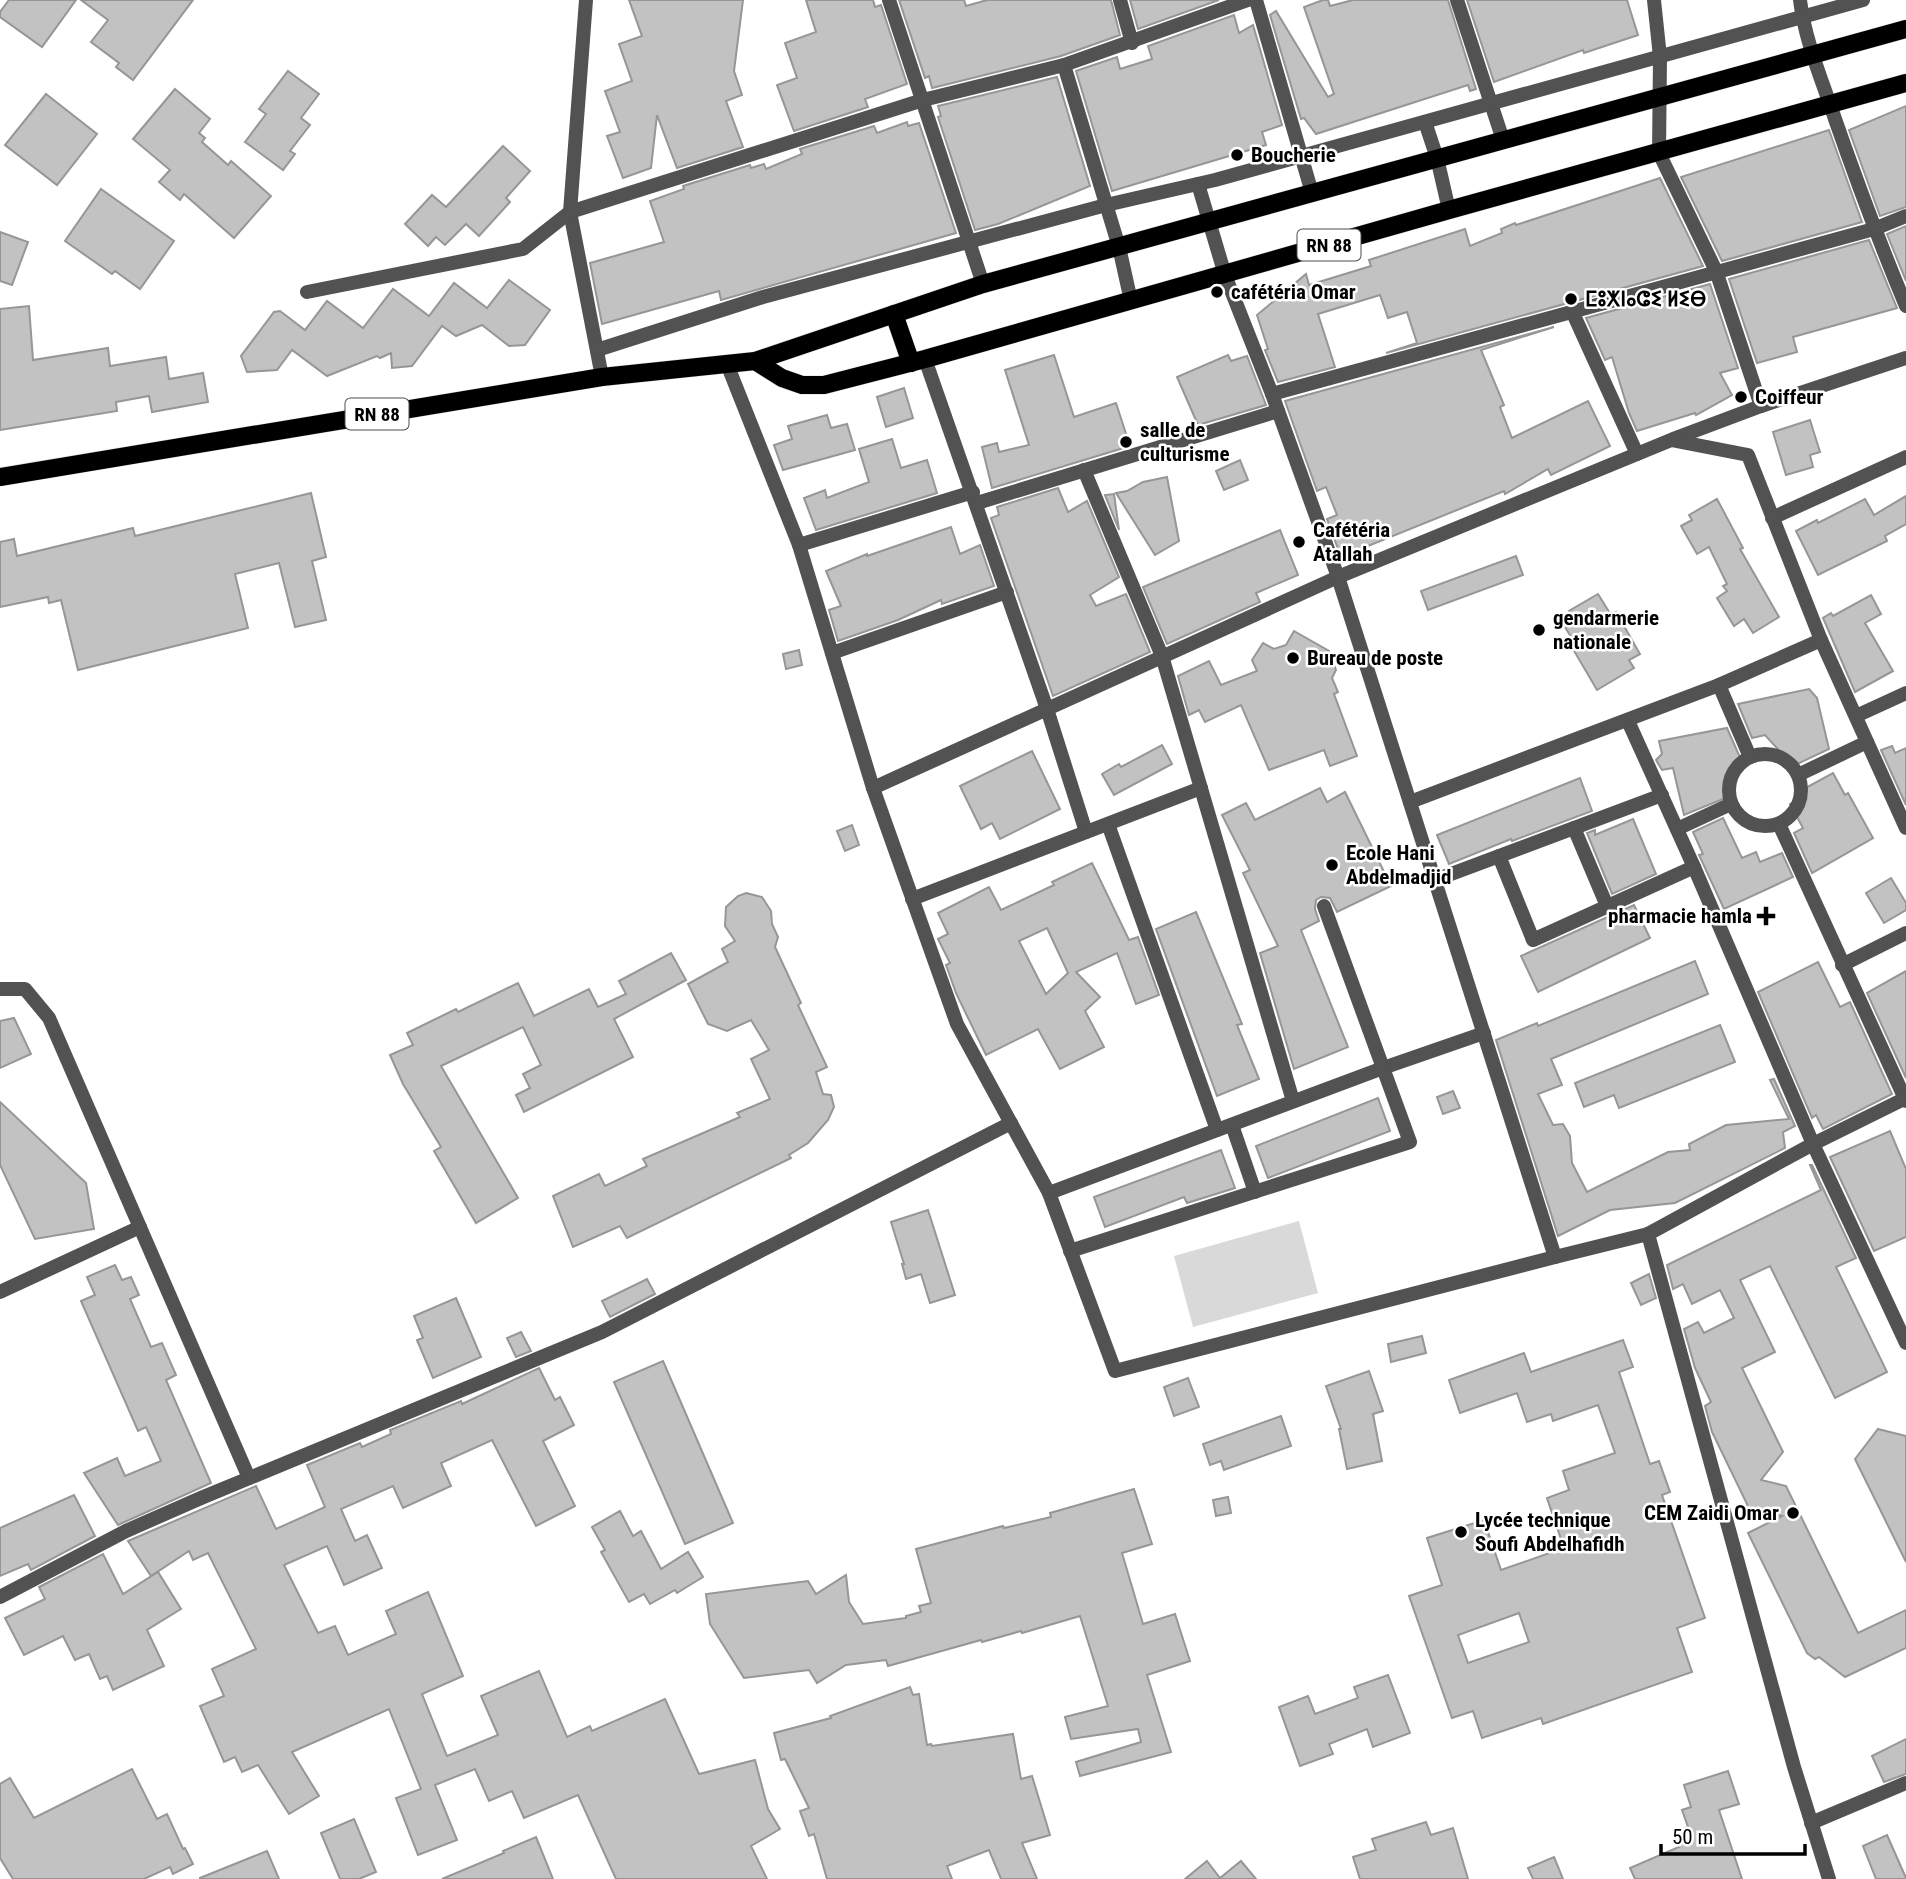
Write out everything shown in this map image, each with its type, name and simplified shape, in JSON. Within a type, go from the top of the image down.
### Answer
[{"type":"main road","points":[[755,361],[983,284],[1906,29]]},
{"type":"main road","name":"RN 88","points":[[0,477],[602,377],[755,361],[782,378],[802,385],[824,385],[918,361],[1906,83]]},
{"type":"main road","points":[[894,314],[918,361]]},
{"type":"street","points":[[586,0],[570,212],[602,377]]},
{"type":"street","points":[[889,0],[983,284]]},
{"type":"street","points":[[1120,0],[1132,43]]},
{"type":"street","points":[[307,292],[523,249],[570,212],[923,100],[1065,65],[1248,0]]},
{"type":"street","points":[[1256,0],[1312,193]]},
{"type":"street","points":[[1457,0],[1503,140]]},
{"type":"street","points":[[1654,0],[1660,57],[1658,153],[1716,271],[1761,406]]},
{"type":"street","points":[[1800,0],[1802,18],[1813,55],[1874,229],[1906,306]]},
{"type":"street","points":[[597,350],[763,297],[1106,205],[1198,184],[1863,0]]},
{"type":"street","points":[[1065,65],[1119,247],[1131,301]]},
{"type":"street","points":[[1425,122],[1437,158],[1449,210]]},
{"type":"street","points":[[1198,184],[1225,275],[1279,411],[1338,577],[1555,1257]]},
{"type":"street","points":[[1272,394],[1874,229],[1906,216]]},
{"type":"street","points":[[1572,311],[1637,454]]},
{"type":"street","points":[[873,788],[1338,577],[1671,440],[1761,406],[1906,358]]},
{"type":"street","points":[[918,361],[975,498],[1086,832]]},
{"type":"street","points":[[727,364],[799,545],[873,788],[957,1024],[1049,1193],[1115,1371],[1648,1234],[1814,1144],[1906,1099],[1779,824]]},
{"type":"street","points":[[799,545],[1084,470],[1279,411]]},
{"type":"street","points":[[1671,440],[1748,455],[1821,640],[1906,828]]},
{"type":"street","points":[[1772,518],[1906,457]]},
{"type":"street","points":[[1084,470],[1162,656],[1293,1101]]},
{"type":"street","points":[[832,653],[1007,592]]},
{"type":"street","points":[[1410,802],[1628,721],[1821,640]]},
{"type":"street","points":[[1719,685],[1750,757]]},
{"type":"street","points":[[1856,716],[1906,693]]},
{"type":"street","points":[[1628,721],[1814,1144],[1906,1343]]},
{"type":"street","points":[[1798,775],[1867,742]]},
{"type":"street","points":[[1759,754],[1780,757],[1789,763],[1798,775],[1800,801],[1795,811],[1779,824],[1760,826],[1751,823],[1743,819],[1731,804],[1729,784],[1733,773],[1750,757],[1759,754]]},
{"type":"street","points":[[912,899],[1201,788]]},
{"type":"street","points":[[1435,880],[1662,795]]},
{"type":"street","points":[[1677,829],[1731,804]]},
{"type":"street","points":[[1108,824],[1217,1130]]},
{"type":"street","points":[[1574,828],[1607,906]]},
{"type":"street","points":[[1499,856],[1533,940],[1694,867]]},
{"type":"street","points":[[1070,1251],[1409,1142],[1324,905]]},
{"type":"street","points":[[1843,965],[1906,933]]},
{"type":"street","points":[[0,989],[25,989],[49,1018],[250,1478]]},
{"type":"street","points":[[1049,1193],[1293,1101],[1484,1033]]},
{"type":"street","points":[[0,1597],[126,1531],[602,1332],[1011,1123]]},
{"type":"street","points":[[1232,1125],[1255,1192]]},
{"type":"street","points":[[0,1292],[140,1227]]},
{"type":"street","points":[[1648,1234],[1794,1767],[1829,1879]]},
{"type":"street","points":[[1811,1823],[1906,1783]]},
{"type":"shaded area","points":[[1299,1221],[1318,1293],[1193,1327],[1174,1256]]},
{"type":"building","points":[[9,0],[76,0],[42,47],[0,17],[0,12]]},
{"type":"building","points":[[81,0],[193,0],[133,80],[116,67],[119,63],[91,42],[108,20]]},
{"type":"building","points":[[629,0],[743,0],[734,71],[742,95],[726,101],[743,147],[677,168],[657,115],[651,168],[623,178],[607,136],[620,132],[605,91],[632,81],[619,44],[642,36]]},
{"type":"building","points":[[806,0],[873,0],[875,7],[881,5],[907,84],[865,99],[868,107],[794,131],[777,85],[797,78],[785,43],[816,32]]},
{"type":"building","points":[[899,0],[964,0],[966,6],[987,0],[1111,0],[1120,35],[1061,56],[932,88],[929,76],[925,78]]},
{"type":"building","points":[[1130,0],[1219,0],[1138,29]]},
{"type":"building","points":[[1328,0],[1330,6],[1353,0],[1448,0],[1476,89],[1470,91],[1468,85],[1316,134],[1304,118],[1301,119],[1270,15],[1276,11],[1328,97],[1334,94],[1304,7]]},
{"type":"building","points":[[1467,0],[1627,0],[1638,35],[1584,53],[1583,50],[1494,82]]},
{"type":"building","points":[[1234,15],[1239,33],[1253,25],[1282,125],[1262,132],[1266,145],[1112,191],[1076,71],[1117,57],[1120,69],[1152,59],[1148,46]]},
{"type":"building","points":[[288,71],[319,94],[301,118],[310,125],[290,151],[295,154],[283,170],[245,142],[266,114],[259,109]]},
{"type":"building","points":[[1057,77],[1090,186],[998,224],[975,230],[938,117],[941,116],[938,106]]},
{"type":"building","points":[[175,89],[210,119],[199,133],[205,138],[202,142],[228,165],[231,161],[271,196],[234,238],[184,194],[180,200],[159,182],[170,170],[133,139]]},
{"type":"building","points":[[46,94],[97,134],[57,185],[5,145]]},
{"type":"building","points":[[1906,106],[1906,207],[1880,216],[1849,130]]},
{"type":"building","points":[[907,122],[908,126],[919,123],[956,233],[721,300],[719,291],[602,324],[590,263],[664,242],[650,201],[684,189],[683,186],[750,165],[751,168],[764,164],[766,169],[802,154],[800,149],[874,126],[877,133]]},
{"type":"building","points":[[1829,130],[1862,222],[1722,261],[1681,177]]},
{"type":"building","points":[[503,146],[530,171],[506,198],[510,202],[479,236],[466,224],[445,245],[436,237],[428,246],[405,224],[432,195],[446,207]]},
{"type":"building","name":"ⵎⵓⵅⵏⴰⵛⵉ ⵍⵉⴱ","points":[[1660,178],[1703,266],[1386,353],[1417,343],[1407,312],[1388,318],[1380,295],[1318,314],[1335,367],[1278,382],[1265,350],[1268,349],[1257,315],[1306,274],[1309,285],[1371,266],[1369,260],[1465,229],[1470,246],[1502,233],[1501,229],[1515,223],[1516,225]]},
{"type":"building","points":[[101,189],[174,241],[140,289],[115,271],[112,274],[65,241]]},
{"type":"building","points":[[1906,226],[1906,281],[1887,234]]},
{"type":"building","points":[[0,232],[28,242],[12,285],[0,281]]},
{"type":"building","points":[[1869,240],[1897,308],[1793,337],[1797,352],[1757,363],[1729,279]]},
{"type":"building","points":[[509,280],[550,310],[525,345],[509,346],[482,325],[456,336],[442,326],[412,366],[392,368],[391,353],[327,376],[292,350],[277,370],[247,372],[241,356],[274,312],[280,311],[305,330],[327,301],[363,328],[393,289],[429,316],[454,283],[487,308]]},
{"type":"building","points":[[1710,284],[1738,368],[1720,373],[1732,395],[1696,415],[1695,413],[1637,431],[1612,357],[1605,360],[1586,318]]},
{"type":"building","points":[[29,306],[33,360],[108,348],[110,366],[166,357],[169,379],[203,373],[208,402],[152,412],[149,396],[116,402],[117,411],[0,430],[0,309]]},
{"type":"building","points":[[1554,327],[1481,350],[1504,405],[1500,407],[1512,438],[1588,401],[1610,446],[1551,475],[1548,469],[1505,494],[1504,491],[1341,557],[1327,519],[1337,515],[1326,487],[1317,491],[1285,401]]},
{"type":"building","points":[[1054,355],[1074,417],[1116,403],[1130,446],[992,488],[982,447],[997,443],[999,452],[1029,445],[1005,370]]},
{"type":"building","points":[[1228,355],[1231,361],[1247,356],[1266,405],[1198,425],[1177,377]]},
{"type":"building","points":[[904,388],[913,418],[886,427],[877,397]]},
{"type":"building","points":[[827,415],[831,428],[847,424],[855,450],[783,470],[774,445],[792,439],[788,426]]},
{"type":"building","points":[[1810,420],[1820,452],[1810,455],[1813,467],[1786,475],[1773,432]]},
{"type":"building","points":[[892,439],[901,468],[927,460],[937,493],[816,530],[804,498],[825,490],[827,498],[869,482],[859,449]]},
{"type":"building","points":[[1240,460],[1248,480],[1224,490],[1216,471]]},
{"type":"building","points":[[1167,477],[1179,541],[1155,555],[1116,493],[1127,491],[1143,482]]},
{"type":"building","points":[[1058,488],[1068,512],[1087,501],[1119,577],[1090,595],[1096,606],[1126,594],[1150,652],[1053,696],[991,518],[999,515],[997,507]]},
{"type":"building","points":[[311,493],[326,557],[312,561],[326,620],[295,627],[279,563],[235,574],[248,628],[78,670],[61,600],[49,603],[48,597],[0,607],[0,542],[14,539],[17,556],[133,528],[135,536]]},
{"type":"building","points":[[1114,494],[1119,530],[1105,495]]},
{"type":"building","points":[[1906,496],[1906,524],[1885,536],[1887,541],[1818,575],[1796,531],[1865,499],[1874,515]]},
{"type":"building","points":[[1717,499],[1743,548],[1740,549],[1779,617],[1753,633],[1744,619],[1734,626],[1717,598],[1727,591],[1723,586],[1727,584],[1709,547],[1697,554],[1681,526],[1692,520],[1689,515]]},
{"type":"building","points":[[951,527],[960,554],[980,545],[994,586],[942,604],[941,600],[898,620],[838,641],[829,610],[841,606],[826,571],[867,554]]},
{"type":"building","points":[[1280,530],[1298,575],[1256,593],[1260,602],[1167,644],[1143,587]]},
{"type":"building","points":[[1516,556],[1523,575],[1428,610],[1421,591]]},
{"type":"building","points":[[1598,594],[1611,615],[1616,612],[1640,654],[1629,660],[1634,668],[1597,690],[1570,644],[1574,642],[1562,622],[1572,617],[1569,611]]},
{"type":"building","points":[[1871,595],[1881,614],[1865,623],[1893,671],[1855,692],[1823,618],[1831,613],[1833,616]]},
{"type":"building","points":[[1294,631],[1329,651],[1336,670],[1332,678],[1338,692],[1334,694],[1357,756],[1330,766],[1324,750],[1269,770],[1241,705],[1205,722],[1199,710],[1189,715],[1178,676],[1209,661],[1221,685],[1257,671],[1252,660],[1263,643],[1274,649],[1286,645]]},
{"type":"building","points":[[799,650],[802,665],[786,669],[783,654]]},
{"type":"building","points":[[1809,689],[1817,698],[1829,749],[1793,766],[1765,735],[1752,738],[1738,704]]},
{"type":"building","points":[[1727,728],[1742,762],[1729,775],[1733,795],[1684,815],[1673,768],[1662,770],[1656,760],[1662,754],[1659,741]]},
{"type":"building","points":[[1162,745],[1172,764],[1114,795],[1102,774]]},
{"type":"building","points":[[1892,746],[1895,753],[1906,748],[1906,805],[1881,750]]},
{"type":"building","points":[[1032,751],[1060,809],[1000,839],[992,823],[981,829],[960,786]]},
{"type":"building","points":[[1833,773],[1845,795],[1848,793],[1873,838],[1812,873],[1794,833],[1803,828],[1790,804],[1803,796],[1800,791]]},
{"type":"building","points":[[1580,778],[1592,811],[1449,864],[1437,835]]},
{"type":"building","points":[[1320,788],[1327,802],[1345,792],[1391,886],[1337,912],[1330,898],[1321,897],[1316,900],[1315,909],[1319,921],[1301,930],[1348,1047],[1294,1069],[1260,953],[1278,946],[1243,873],[1250,870],[1222,815],[1246,803],[1255,820]]},
{"type":"building","points":[[1723,818],[1742,858],[1756,852],[1760,862],[1782,853],[1793,877],[1724,909],[1699,855],[1703,854],[1693,832]]},
{"type":"building","points":[[1633,819],[1656,874],[1612,894],[1587,833],[1595,830],[1595,835]]},
{"type":"building","points":[[852,825],[859,845],[845,851],[837,831]]},
{"type":"building","points":[[1092,863],[1129,940],[1138,937],[1159,995],[1136,1004],[1117,953],[1076,972],[1100,997],[1085,1011],[1104,1047],[1060,1069],[1038,1029],[986,1055],[956,993],[946,965],[950,963],[938,939],[948,934],[938,913],[989,887],[1001,910],[1054,885],[1052,882]],"holes":[[[1047,928],[1068,973],[1046,994],[1019,941]]]},
{"type":"building","points":[[1891,878],[1906,903],[1906,910],[1884,923],[1866,893]]},
{"type":"building","points":[[746,893],[762,897],[771,911],[772,924],[778,937],[775,947],[827,1067],[816,1072],[823,1094],[831,1095],[834,1107],[828,1120],[808,1143],[789,1155],[791,1158],[627,1238],[620,1226],[573,1247],[553,1196],[599,1174],[605,1186],[647,1166],[643,1159],[740,1117],[737,1113],[770,1099],[751,1059],[769,1050],[751,1020],[727,1031],[708,1024],[688,984],[728,962],[722,949],[735,941],[725,926],[726,907],[738,896]]},
{"type":"building","points":[[1634,905],[1650,938],[1538,992],[1521,956]]},
{"type":"building","points":[[1196,912],[1242,1024],[1237,1025],[1259,1079],[1217,1096],[1156,929]]},
{"type":"building","points":[[671,953],[686,980],[614,1019],[633,1057],[524,1112],[516,1095],[530,1088],[523,1074],[541,1065],[523,1027],[441,1066],[518,1198],[476,1223],[434,1151],[441,1147],[403,1084],[390,1055],[413,1045],[407,1033],[518,983],[534,1016],[589,989],[598,1007],[626,994],[619,981]]},
{"type":"building","points":[[1695,961],[1708,994],[1551,1059],[1562,1085],[1538,1094],[1553,1125],[1563,1124],[1570,1136],[1572,1163],[1587,1192],[1668,1152],[1690,1150],[1689,1144],[1726,1125],[1789,1119],[1770,1080],[1774,1079],[1795,1126],[1783,1132],[1785,1148],[1675,1203],[1610,1210],[1558,1236],[1496,1040],[1537,1023],[1538,1026]]},
{"type":"building","points":[[1818,962],[1840,1007],[1850,1002],[1892,1094],[1823,1129],[1816,1115],[1812,1118],[1758,992]]},
{"type":"building","points":[[1906,971],[1906,1078],[1867,993]]},
{"type":"building","points":[[14,1018],[31,1054],[0,1068],[0,1021]]},
{"type":"building","points":[[1720,1025],[1735,1062],[1619,1108],[1614,1095],[1584,1107],[1575,1083]]},
{"type":"building","points":[[1453,1091],[1460,1108],[1443,1114],[1437,1097]]},
{"type":"building","points":[[1378,1098],[1390,1131],[1268,1178],[1256,1146]]},
{"type":"building","points":[[0,1102],[86,1183],[94,1229],[35,1239],[0,1165]]},
{"type":"building","points":[[1890,1131],[1906,1169],[1906,1237],[1874,1251],[1830,1157]]},
{"type":"building","points":[[1221,1150],[1235,1188],[1187,1203],[1184,1197],[1105,1227],[1094,1197]]},
{"type":"building","points":[[1810,1165],[1856,1258],[1836,1267],[1887,1372],[1835,1398],[1770,1266],[1740,1280],[1775,1352],[1742,1368],[1783,1452],[1761,1480],[1786,1486],[1858,1633],[1906,1610],[1906,1648],[1845,1677],[1819,1657],[1815,1659],[1807,1653],[1748,1533],[1782,1516],[1746,1508],[1747,1504],[1712,1432],[1705,1406],[1711,1402],[1695,1368],[1684,1329],[1698,1322],[1704,1333],[1734,1318],[1720,1290],[1692,1304],[1683,1284],[1673,1289],[1667,1265],[1821,1190]]},
{"type":"building","points":[[928,1210],[955,1295],[930,1303],[921,1274],[906,1279],[891,1222]]},
{"type":"building","points":[[115,1265],[122,1280],[131,1277],[139,1295],[130,1299],[151,1347],[162,1343],[176,1375],[166,1380],[211,1483],[118,1525],[84,1473],[117,1458],[125,1476],[161,1461],[146,1427],[138,1431],[81,1301],[95,1295],[87,1277]]},
{"type":"building","points":[[1649,1274],[1656,1298],[1641,1305],[1631,1283]]},
{"type":"building","points":[[647,1279],[655,1294],[610,1317],[602,1301]]},
{"type":"building","points":[[456,1298],[481,1357],[433,1378],[417,1340],[423,1338],[414,1316]]},
{"type":"building","points":[[521,1332],[531,1351],[516,1357],[507,1338]]},
{"type":"building","points":[[1422,1336],[1426,1353],[1391,1362],[1388,1344]]},
{"type":"building","points":[[1623,1340],[1633,1367],[1619,1372],[1650,1464],[1659,1461],[1670,1492],[1662,1495],[1705,1618],[1677,1628],[1692,1672],[1543,1724],[1541,1718],[1482,1738],[1473,1711],[1452,1718],[1409,1596],[1442,1585],[1427,1538],[1484,1520],[1501,1570],[1564,1548],[1547,1498],[1569,1490],[1563,1471],[1615,1453],[1598,1405],[1553,1421],[1551,1414],[1527,1422],[1517,1393],[1460,1413],[1449,1380],[1524,1353],[1531,1372]],"holes":[[[1519,1613],[1529,1642],[1468,1663],[1458,1635]]]},
{"type":"building","points":[[663,1361],[733,1523],[685,1544],[614,1382]]},
{"type":"building","points":[[539,1368],[555,1400],[560,1397],[574,1425],[543,1441],[575,1506],[536,1526],[492,1440],[441,1463],[451,1486],[403,1508],[393,1486],[341,1509],[355,1541],[367,1535],[382,1568],[344,1585],[327,1546],[284,1565],[318,1633],[335,1626],[348,1655],[396,1634],[386,1611],[428,1592],[463,1676],[422,1694],[447,1756],[498,1735],[481,1696],[539,1671],[567,1737],[590,1726],[592,1731],[665,1699],[699,1774],[755,1760],[768,1809],[780,1829],[751,1846],[767,1879],[616,1879],[578,1795],[524,1818],[512,1791],[489,1801],[475,1769],[435,1785],[457,1840],[418,1855],[396,1798],[421,1789],[389,1709],[292,1752],[319,1796],[289,1814],[258,1765],[242,1772],[235,1757],[224,1762],[200,1706],[224,1696],[212,1669],[256,1649],[208,1553],[193,1560],[189,1551],[151,1576],[128,1541],[256,1486],[276,1529],[325,1507],[307,1465],[360,1443],[362,1447],[391,1434],[390,1430],[461,1401],[462,1404]]},
{"type":"building","points":[[1369,1371],[1383,1411],[1373,1414],[1382,1461],[1347,1469],[1341,1429],[1326,1386]]},
{"type":"building","points":[[1188,1378],[1199,1407],[1174,1416],[1164,1387]]},
{"type":"building","points":[[1281,1416],[1291,1446],[1224,1470],[1221,1461],[1210,1465],[1203,1444]]},
{"type":"building","points":[[1878,1429],[1906,1436],[1906,1562],[1855,1459]]},
{"type":"building","points":[[1134,1489],[1152,1544],[1122,1553],[1143,1624],[1175,1614],[1190,1661],[1147,1675],[1171,1752],[1080,1776],[1076,1762],[1141,1742],[1138,1729],[1071,1739],[1065,1717],[1108,1706],[1080,1616],[888,1666],[886,1660],[846,1665],[817,1683],[809,1670],[744,1678],[710,1624],[706,1594],[808,1581],[816,1594],[846,1575],[849,1602],[863,1624],[906,1618],[921,1612],[919,1606],[931,1603],[916,1549],[1003,1526],[1004,1528],[1051,1517],[1050,1513]]},
{"type":"building","points":[[74,1495],[95,1536],[31,1570],[28,1564],[0,1576],[0,1528]]},
{"type":"building","points":[[1228,1497],[1231,1513],[1216,1516],[1213,1500]]},
{"type":"building","points":[[620,1511],[633,1536],[641,1531],[661,1569],[688,1552],[703,1577],[677,1593],[675,1590],[650,1604],[644,1594],[629,1602],[601,1552],[605,1550],[592,1527]]},
{"type":"building","points":[[103,1554],[123,1594],[158,1572],[181,1609],[147,1630],[164,1666],[113,1690],[107,1676],[100,1679],[89,1654],[75,1660],[63,1636],[24,1655],[5,1618],[45,1599],[39,1587]]},
{"type":"building","points":[[1388,1675],[1410,1733],[1373,1747],[1367,1729],[1329,1744],[1333,1754],[1300,1766],[1279,1707],[1308,1696],[1315,1714],[1358,1698],[1354,1687]]},
{"type":"building","points":[[910,1687],[913,1695],[919,1694],[927,1745],[1013,1734],[1021,1779],[1032,1776],[1050,1835],[1022,1843],[1037,1879],[1001,1879],[989,1850],[947,1866],[952,1879],[827,1879],[814,1834],[809,1836],[800,1811],[809,1808],[785,1759],[781,1760],[774,1733],[831,1718],[830,1716]]},
{"type":"building","points":[[1906,1739],[1906,1774],[1884,1782],[1872,1756]]},
{"type":"building","points":[[132,1769],[157,1819],[167,1814],[193,1864],[173,1874],[170,1867],[144,1879],[13,1879],[0,1858],[0,1784],[10,1778],[34,1818]]},
{"type":"building","points":[[1728,1771],[1739,1804],[1719,1810],[1742,1879],[1635,1879],[1630,1868],[1679,1847],[1674,1832],[1688,1827],[1682,1810],[1691,1807],[1684,1785]]},
{"type":"building","points":[[354,1819],[376,1872],[359,1879],[340,1879],[321,1833]]},
{"type":"building","points":[[1426,1822],[1431,1835],[1453,1828],[1468,1879],[1360,1879],[1353,1857],[1376,1850],[1372,1839]]},
{"type":"building","points":[[1887,1835],[1906,1879],[1876,1879],[1863,1846]]},
{"type":"building","points":[[536,1837],[553,1879],[442,1879],[504,1853],[503,1851]]},
{"type":"building","points":[[267,1851],[279,1879],[200,1879],[200,1878]]},
{"type":"building","points":[[1554,1857],[1563,1879],[1533,1879],[1528,1868]]},
{"type":"building","points":[[1207,1861],[1220,1878],[1241,1861],[1256,1879],[1185,1879]]},
{"type":"place","name":"Boucherie","points":[[1237,155]]},
{"type":"place","name":"cafétéria Omar","points":[[1217,292]]},
{"type":"place","name":"ⵎⵓⵅⵏⴰⵛⵉ ⵍⵉⴱ","points":[[1571,299]]},
{"type":"place","name":"Coiffeur","points":[[1741,397]]},
{"type":"place","name":"salle de culturisme","points":[[1126,442]]},
{"type":"place","name":"Cafétéria Atallah","points":[[1299,542]]},
{"type":"place","name":"gendarmerie nationale","points":[[1539,630]]},
{"type":"place","name":"Bureau de poste","points":[[1293,658]]},
{"type":"place","name":"Ecole Hani Abdelmadjid","points":[[1332,865]]},
{"type":"place","name":"pharmacie hamla","points":[[1766,916]]},
{"type":"place","name":"CEM Zaidi Omar","points":[[1793,1513]]},
{"type":"place","name":"Lycée technique Soufi Abdelhafidh","points":[[1461,1532]]}]
